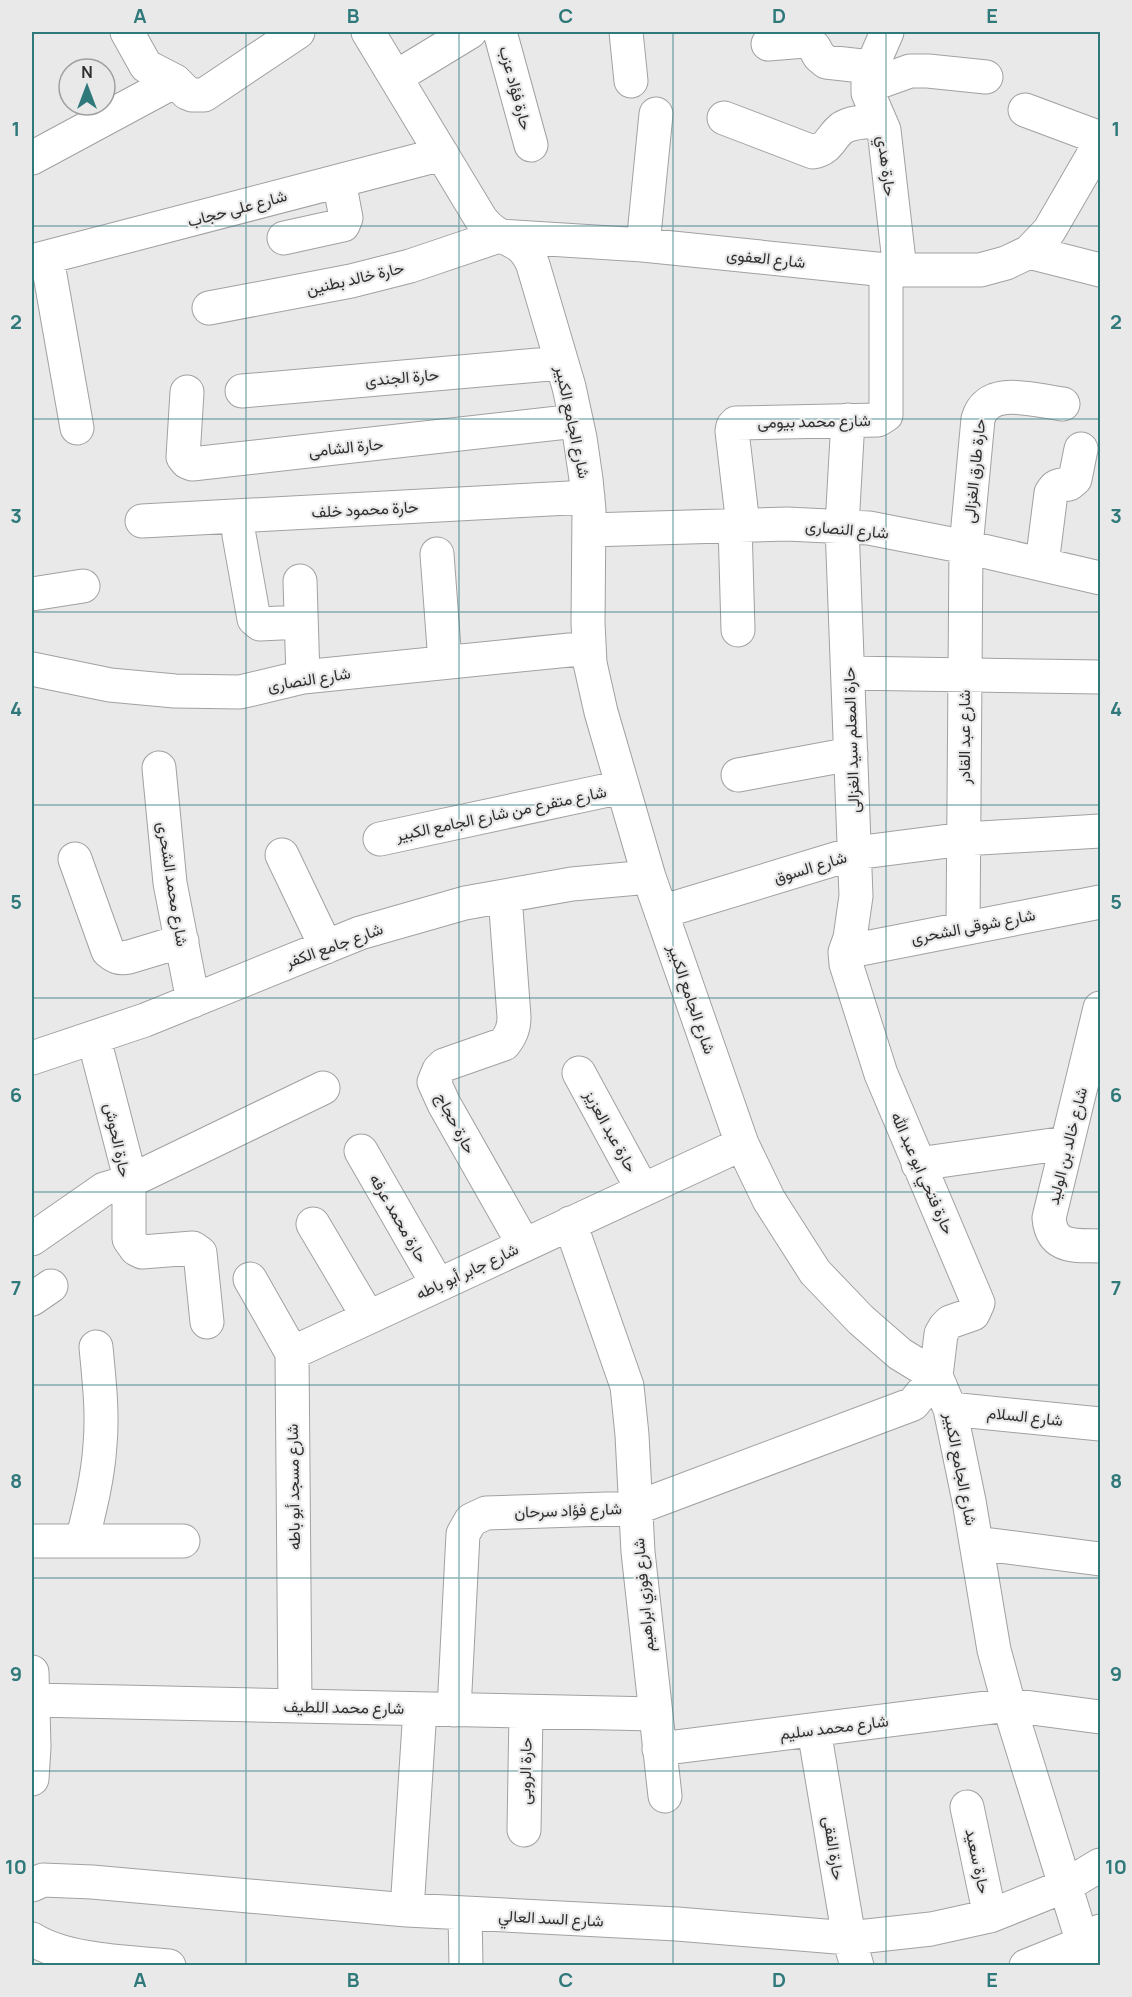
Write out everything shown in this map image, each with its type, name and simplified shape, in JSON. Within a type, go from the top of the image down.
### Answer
[{"type":"street","points":[[127,32],[146,66],[176,81],[187,93],[198,96],[204,95],[298,32]]},
{"type":"street","name":"شارع الجامع الكبير","points":[[368,32],[488,229],[521,245],[529,254],[576,421],[588,497],[589,648],[596,691],[649,877],[742,1144],[769,1200],[815,1272],[861,1320],[900,1354],[936,1376],[950,1409],[994,1650],[1065,1886],[1091,1946]]},
{"type":"street","name":"حارة فؤاد عزب","points":[[500,32],[531,145]]},
{"type":"street","points":[[626,32],[631,81]]},
{"type":"street","points":[[869,77],[887,32]]},
{"type":"street","points":[[396,77],[463,33]]},
{"type":"street","points":[[768,44],[805,41],[814,47],[826,62],[869,77],[910,71],[986,77]]},
{"type":"street","name":"حارة هدي","points":[[869,77],[868,93],[884,130],[893,270]]},
{"type":"street","points":[[33,152],[176,81]]},
{"type":"street","points":[[1025,110],[1101,138]]},
{"type":"street","points":[[643,245],[656,114]]},
{"type":"street","points":[[724,118],[813,152],[824,149],[834,135],[843,128],[854,123],[879,121]]},
{"type":"street","points":[[1101,143],[1049,231],[1029,252],[1101,270]]},
{"type":"street","name":"شارع على حجاب","points":[[39,259],[442,154]]},
{"type":"street","points":[[284,238],[343,225],[346,218],[339,181]]},
{"type":"street","name":"شارع العفوى","points":[[499,236],[643,245],[893,270],[980,270],[1006,264],[1029,252]]},
{"type":"street","name":"حارة خالد بطنين","points":[[209,308],[361,279],[410,266],[499,236]]},
{"type":"street","points":[[39,259],[77,428]]},
{"type":"street","name":"شارع محمد بيومى","points":[[739,525],[733,426],[739,422],[878,420],[884,418],[887,412],[893,270]]},
{"type":"street","name":"حارة الجندى","points":[[242,391],[561,363]]},
{"type":"street","name":"حارة الشامى","points":[[187,393],[183,457],[192,464],[576,421]]},
{"type":"street","name":"حارة طارق الغزالى","points":[[966,547],[980,411],[991,400],[998,397],[1064,404]]},
{"type":"street","name":"حارة المعلم سيد الغزالى","points":[[845,952],[854,915],[855,853],[842,526],[848,420]]},
{"type":"street","points":[[1042,564],[1051,493],[1061,483],[1069,484],[1075,479],[1081,449]]},
{"type":"street","name":"حارة محمود خلف","points":[[142,521],[588,497]]},
{"type":"street","points":[[738,630],[739,525]]},
{"type":"street","name":"شارع النصارى","points":[[589,530],[739,525],[869,528],[966,547],[1101,578]]},
{"type":"street","points":[[239,535],[254,619],[260,624],[301,622]]},
{"type":"street","name":"شارع عبد القادر","points":[[963,928],[966,547]]},
{"type":"street","points":[[437,554],[446,662]]},
{"type":"street","points":[[300,581],[303,677]]},
{"type":"street","points":[[32,594],[83,586]]},
{"type":"street","name":"شارع النصارى","points":[[32,669],[110,685],[175,691],[240,692],[303,677],[589,648]]},
{"type":"street","points":[[848,674],[1101,677]]},
{"type":"street","points":[[738,775],[851,754]]},
{"type":"street","name":"شارع محمد الشحرى","points":[[159,768],[170,883],[193,1000]]},
{"type":"street","name":"شارع متفرع من شارع الجامع الكبير","points":[[380,839],[622,788]]},
{"type":"street","name":"شارع السوق","points":[[661,912],[855,853],[964,839],[1101,831]]},
{"type":"street","points":[[282,855],[326,947]]},
{"type":"street","points":[[75,859],[108,951],[113,956],[121,958],[182,941]]},
{"type":"street","name":"شارع جامع الكفر","points":[[32,1058],[94,1038],[360,933],[454,906],[505,896],[572,884],[649,877]]},
{"type":"street","name":"حارة حجاج","points":[[505,896],[514,1027],[504,1044],[444,1065],[434,1082],[444,1104],[524,1245]]},
{"type":"street","name":"شارع شوقى الشحرى","points":[[845,952],[1101,902]]},
{"type":"street","name":"حارة فتحي ابو عبد الله","points":[[845,952],[849,978],[881,1074],[977,1296],[977,1309],[968,1317],[950,1322],[941,1334],[936,1376]]},
{"type":"street","name":"شارع خالد بن الوليد","points":[[1101,1008],[1091,1086],[1066,1143],[1049,1218],[1050,1227],[1060,1241],[1069,1245],[1101,1245]]},
{"type":"street","name":"حارة الحوش","points":[[94,1038],[129,1174],[127,1232],[132,1245],[142,1252],[193,1248],[200,1253],[207,1322]]},
{"type":"street","name":"حارة عبد العزيز","points":[[579,1073],[642,1190]]},
{"type":"street","points":[[32,1239],[104,1190],[128,1182],[323,1088]]},
{"type":"street","points":[[918,1164],[1066,1143]]},
{"type":"street","name":"شارع جابر أبو باطه","points":[[292,1353],[742,1144]]},
{"type":"street","name":"حارة محمد عرفه","points":[[361,1151],[438,1285]]},
{"type":"street","name":"شارع فوزي ابراهيم","points":[[570,1223],[627,1386],[638,1552],[665,1796]]},
{"type":"street","points":[[313,1224],[368,1317]]},
{"type":"street","name":"شارع مسجد أبو باطه","points":[[250,1279],[292,1353],[295,1706]]},
{"type":"street","points":[[82,1540],[94,1493],[100,1445],[101,1396],[96,1347]]},
{"type":"street","name":"شارع فؤاد سرحان","points":[[454,1710],[463,1534],[471,1520],[486,1513],[636,1508],[913,1404],[936,1376]]},
{"type":"street","name":"شارع السلام","points":[[950,1409],[1101,1424]]},
{"type":"street","points":[[32,1541],[183,1540]]},
{"type":"street","points":[[976,1543],[1101,1559]]},
{"type":"street","points":[[32,1686],[34,1747],[32,1779]]},
{"type":"street","name":"شارع محمد اللطيف","points":[[32,1686],[295,1706],[656,1714]]},
{"type":"street","name":"شارع محمد سليم","points":[[659,1749],[1009,1705],[1101,1717]]},
{"type":"street","points":[[407,1910],[420,1709]]},
{"type":"street","name":"حارة الروبى","points":[[524,1830],[526,1712]]},
{"type":"street","name":"حارة الفقى","points":[[814,1730],[853,1952]]},
{"type":"street","name":"حارة سعيد","points":[[967,1807],[990,1916]]},
{"type":"street","name":"شارع السد العالي","points":[[32,1885],[44,1880],[92,1882],[407,1910],[677,1924],[853,1952],[931,1929],[990,1916],[1065,1886],[1101,1865]]},
{"type":"street","points":[[465,1914],[466,1965]]},
{"type":"street","points":[[32,1939],[43,1946],[97,1959],[155,1965]]},
{"type":"street","points":[[1026,1965],[1091,1946]]}]
